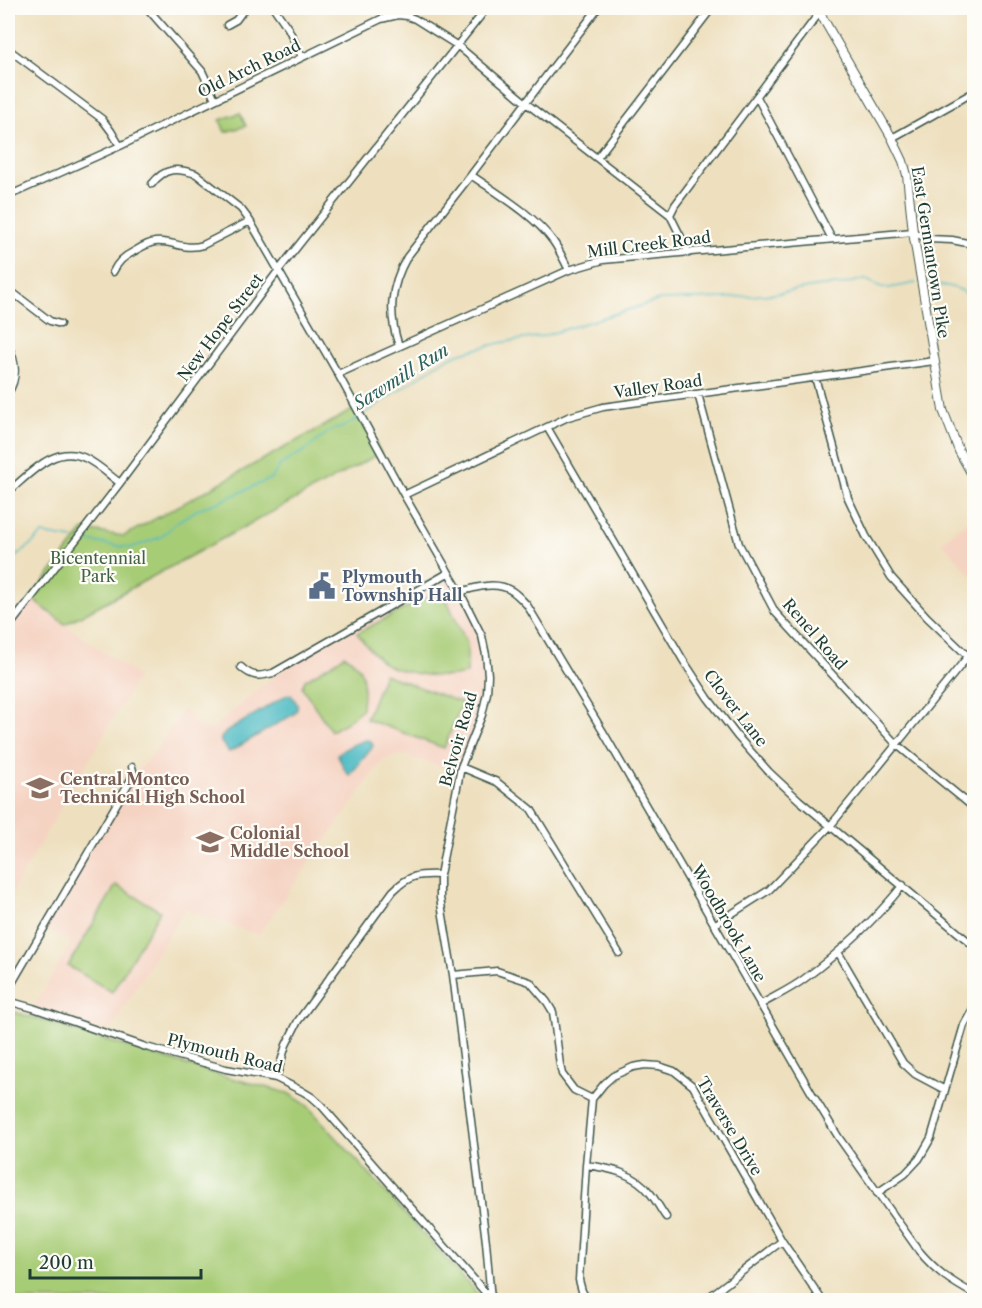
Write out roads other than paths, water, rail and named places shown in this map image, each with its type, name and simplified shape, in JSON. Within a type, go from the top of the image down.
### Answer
[{"type":"main road","name":"East Germantown Pike","points":[[819,10],[892,138],[908,175],[913,232],[942,410],[959,451],[975,478]]},
{"type":"street","points":[[147,8],[202,71],[215,99]]},
{"type":"street","points":[[228,25],[236,20],[245,8]]},
{"type":"street","points":[[274,8],[288,28],[302,57]]},
{"type":"street","points":[[389,8],[389,16],[407,16],[415,19],[458,46],[526,103],[670,215],[689,253]]},
{"type":"street","points":[[458,46],[487,8]]},
{"type":"street","points":[[399,346],[394,330],[393,287],[406,257],[471,176],[598,8]]},
{"type":"street","points":[[597,158],[712,8]]},
{"type":"street","points":[[670,215],[819,10]]},
{"type":"street","name":"Old Arch Road","points":[[8,196],[120,146],[389,16]]},
{"type":"street","name":"New Hope Street","points":[[8,628],[120,483],[278,271],[458,46]]},
{"type":"street","points":[[8,49],[102,119],[120,146]]},
{"type":"street","points":[[892,138],[975,92]]},
{"type":"street","points":[[757,97],[832,239]]},
{"type":"street","name":"Belvoir Road","points":[[152,184],[159,174],[172,170],[196,174],[241,209],[250,221],[460,591],[482,636],[488,675],[487,693],[482,715],[461,767],[440,875],[440,898],[453,975],[491,1300]]},
{"type":"street","points":[[471,176],[521,210],[545,232],[554,242],[568,270]]},
{"type":"street","points":[[113,272],[118,262],[145,245],[156,242],[195,247],[250,221]]},
{"type":"street","points":[[913,232],[928,239],[952,240],[975,246]]},
{"type":"street","name":"Mill Creek Road","points":[[338,374],[568,270],[603,260],[913,232]]},
{"type":"street","points":[[8,289],[50,321],[60,324]]},
{"type":"street","points":[[8,346],[15,371],[8,393]]},
{"type":"street","name":"Valley Road","points":[[404,495],[568,417],[603,406],[934,361]]},
{"type":"street","points":[[815,377],[848,498],[867,536],[891,577],[927,617],[975,662]]},
{"type":"street","name":"Renel Road","points":[[698,394],[739,544],[775,612],[896,744],[975,808]]},
{"type":"street","name":"Clover Lane","points":[[548,427],[683,660],[737,736],[769,772],[799,800],[975,946]]},
{"type":"street","points":[[8,492],[49,459],[64,454],[86,458],[120,483]]},
{"type":"street","points":[[241,667],[256,676],[273,673],[448,573]]},
{"type":"street","name":"Woodbrook Lane","points":[[460,591],[480,586],[502,587],[512,591],[527,605],[832,1126],[919,1251],[933,1267],[953,1283],[975,1294]]},
{"type":"street","points":[[714,925],[769,890],[831,825],[975,649]]},
{"type":"street","points":[[8,990],[134,774],[132,766]]},
{"type":"street","points":[[461,767],[498,782],[531,809],[619,953]]},
{"type":"street","points":[[276,1078],[286,1045],[298,1020],[393,891],[411,877],[423,874],[440,875]]},
{"type":"street","points":[[760,1005],[803,980],[838,952],[881,912],[903,885]]},
{"type":"street","points":[[838,952],[903,1063],[915,1074],[945,1089]]},
{"type":"street","points":[[453,975],[498,971],[530,982],[553,1012],[562,1074],[574,1090],[592,1099],[579,1280],[587,1300]]},
{"type":"street","name":"Plymouth Road","points":[[8,1001],[146,1047],[226,1069],[276,1078],[312,1097],[491,1300]]},
{"type":"street","points":[[877,1192],[905,1174],[920,1159],[931,1138],[964,1025],[975,1007]]},
{"type":"street","name":"Traverse Drive","points":[[592,1099],[613,1076],[633,1067],[659,1066],[674,1071],[686,1079],[693,1086],[782,1241],[822,1300]]},
{"type":"street","points":[[586,1165],[612,1170],[633,1178],[650,1192],[666,1217]]},
{"type":"street","points":[[705,1300],[782,1241]]},
{"type":"water","points":[[288,694],[297,704],[294,714],[229,752],[221,742],[226,732]]},
{"type":"water","points":[[366,740],[371,741],[372,748],[350,775],[346,772],[337,754]]},
{"type":"waterway","name":"Sawmill Run","points":[[364,414],[444,360],[461,353],[499,343],[543,336],[660,300],[774,294],[861,280],[889,288],[916,283]]},
{"type":"waterway","name":"Sawmill Run","points":[[927,284],[961,290],[974,300]]},
{"type":"waterway","name":"Sawmill Run","points":[[970,298],[974,312]]},
{"type":"waterway","name":"Sawmill Run","points":[[80,540],[130,548],[161,537],[177,522],[200,508],[272,478],[280,465],[306,450],[331,430],[341,428],[360,417]]},
{"type":"waterway","name":"Sawmill Run","points":[[8,561],[24,551],[42,534],[73,539]]},
{"type":"place","name":"Plymouth Township Hall","points":[[322,586]]},
{"type":"place","name":"Central Montco Technical High School","points":[[40,788]]},
{"type":"place","name":"Colonial Middle School","points":[[210,842]]},
{"type":"park label","name":"Bicentennial Park","points":[[98,567]]}]
